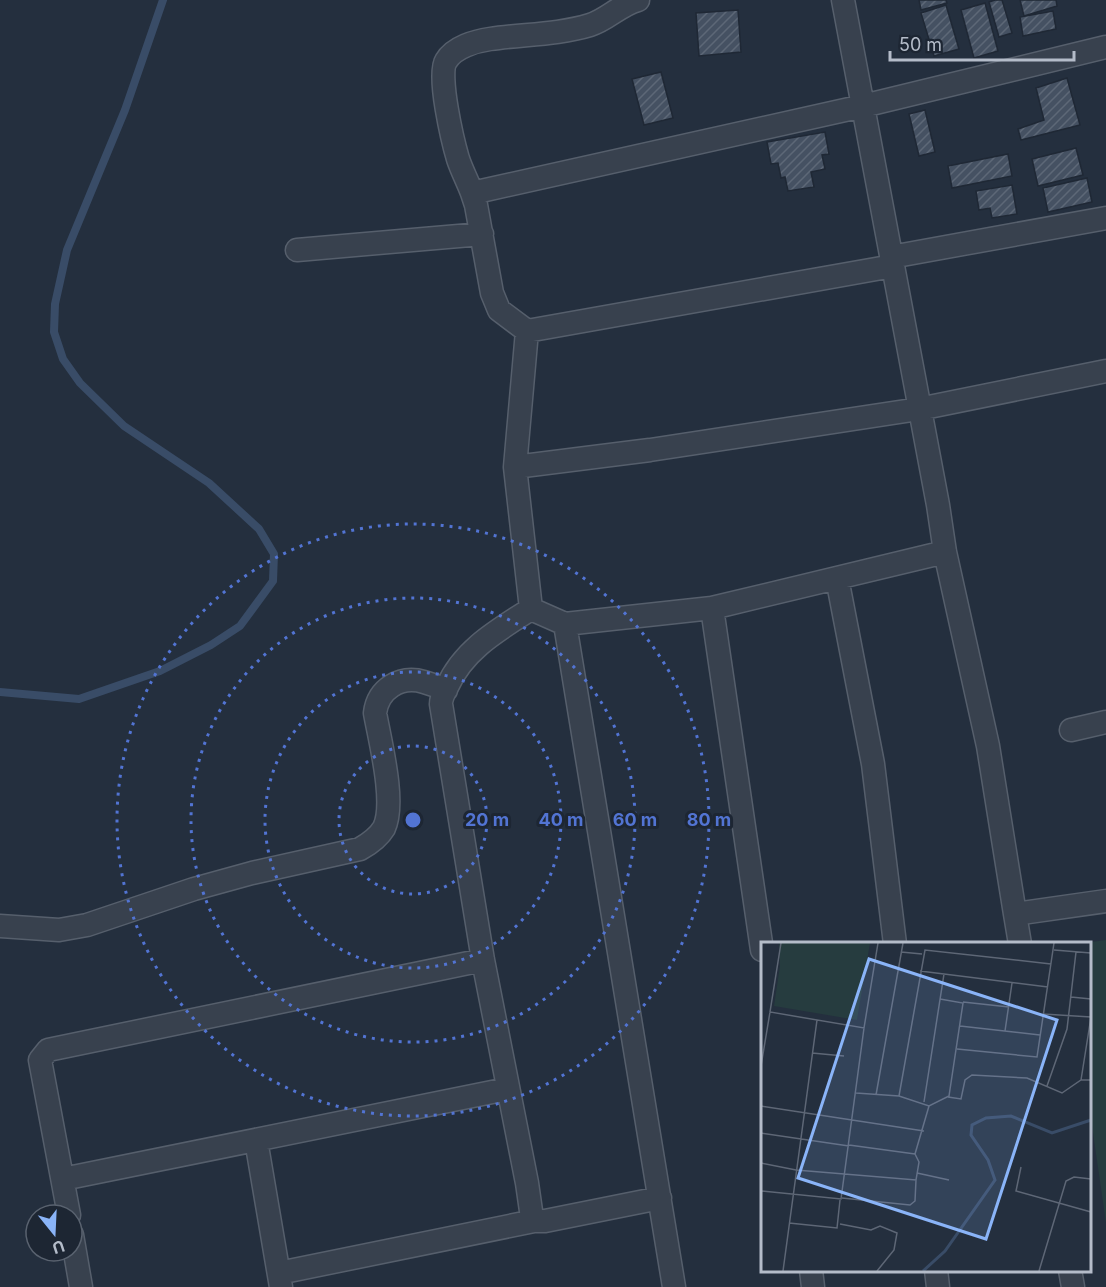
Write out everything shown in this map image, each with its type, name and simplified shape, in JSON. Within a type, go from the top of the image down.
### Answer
[{"type":"street","points":[[638,0],[591,25],[542,35],[489,39],[463,47],[445,62],[443,81],[446,103],[458,159],[472,193],[482,234],[492,293],[499,310],[527,331],[1106,218]]},
{"type":"street","points":[[843,0],[945,552],[988,746],[1020,942]]},
{"type":"street","points":[[472,193],[863,106],[1106,47]]},
{"type":"street","points":[[297,250],[482,234]]},
{"type":"street","points":[[527,331],[515,468],[531,609]]},
{"type":"street","points":[[515,468],[919,409],[1106,370]]},
{"type":"street","points":[[531,609],[565,624],[712,608],[945,552]]},
{"type":"street","points":[[837,578],[873,764],[895,942]]},
{"type":"street","points":[[712,608],[761,943]]},
{"type":"street","points":[[531,609],[486,638],[459,664],[441,696],[441,704],[483,960],[534,1221]]},
{"type":"street","points":[[565,624],[674,1287]]},
{"type":"street","points":[[0,926],[59,930],[87,925],[194,889],[252,873],[360,849],[373,841],[384,827],[388,811],[388,795],[375,713],[376,702],[386,688],[404,682],[421,681],[446,690]]},
{"type":"street","points":[[1071,730],[1106,722]]},
{"type":"street","points":[[1015,914],[1106,901]]},
{"type":"street","points":[[67,1203],[40,1060],[48,1050],[483,960]]},
{"type":"street","points":[[63,1179],[507,1089]]},
{"type":"street","points":[[256,1140],[280,1280],[534,1221],[660,1198]]},
{"type":"street","points":[[77,1263],[81,1287]]},
{"type":"street","points":[[811,1272],[813,1287]]},
{"type":"street","points":[[936,1272],[938,1287]]},
{"type":"street","points":[[1070,1272],[1073,1287]]},
{"type":"green space","points":[[1106,940],[1106,1223],[1091,1119],[1091,942]]},
{"type":"building","points":[[919,0],[946,0],[947,3],[921,10]]},
{"type":"building","points":[[1002,0],[1012,33],[999,37],[989,2]]},
{"type":"building","points":[[1020,0],[1056,0],[1057,6],[1024,16]]},
{"type":"building","points":[[985,3],[998,51],[974,58],[961,10]]},
{"type":"building","points":[[946,5],[959,49],[934,56],[921,13]]},
{"type":"building","points":[[738,10],[741,52],[699,56],[696,13]]},
{"type":"building","points":[[1053,11],[1056,29],[1023,36],[1020,17]]},
{"type":"building","points":[[661,72],[673,118],[644,125],[632,79]]},
{"type":"building","points":[[1067,78],[1080,125],[1021,140],[1018,129],[1044,120],[1036,88]]},
{"type":"building","points":[[925,110],[935,152],[919,156],[909,114]]},
{"type":"building","points":[[825,132],[829,154],[822,155],[825,169],[811,172],[814,187],[788,191],[785,177],[781,178],[778,163],[771,164],[767,142]]},
{"type":"building","points":[[1076,148],[1083,175],[1038,186],[1032,159]]},
{"type":"building","points":[[1008,154],[1012,176],[952,188],[948,166]]},
{"type":"building","points":[[1087,178],[1092,202],[1048,212],[1043,188]]},
{"type":"building","points":[[1012,185],[1017,214],[992,218],[990,208],[979,210],[976,191]]},
{"type":"waterway","points":[[0,692],[79,699],[160,671],[211,645],[240,626],[273,581],[274,554],[259,529],[209,483],[124,426],[80,383],[63,359],[54,332],[55,304],[67,250],[125,110],[163,0]]}]
